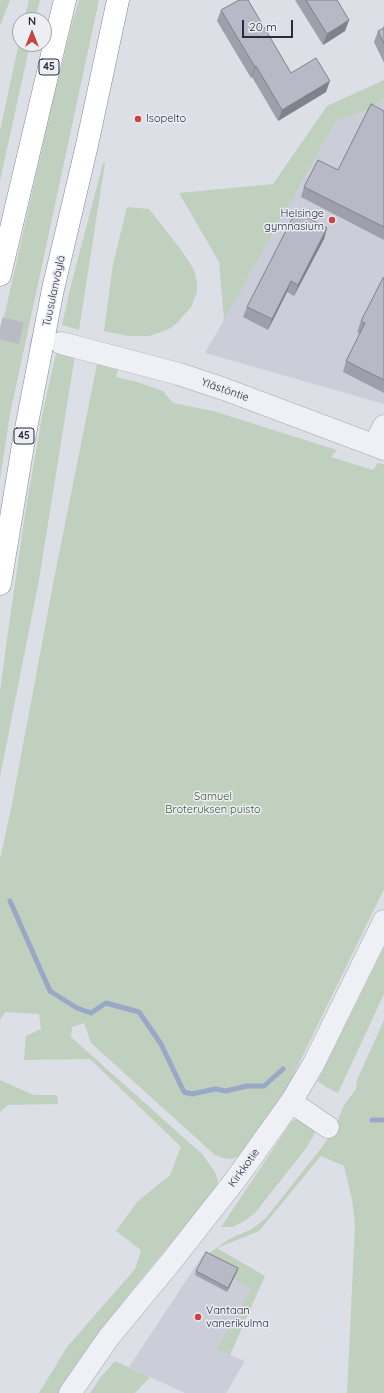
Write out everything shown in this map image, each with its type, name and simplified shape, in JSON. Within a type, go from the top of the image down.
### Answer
[{"type":"highway","name":"45","points":[[0,274],[65,0]]},
{"type":"highway","name":"Tuusulanväylä","points":[[0,584],[24,439],[52,296],[87,146],[118,0]]},
{"type":"street","name":"Ylästöntie","points":[[61,343],[179,374],[381,440]]},
{"type":"street","name":"Kirkkotie","points":[[70,1393],[109,1337],[170,1264],[236,1179],[291,1102],[313,1065],[384,921]]},
{"type":"street","points":[[291,1102],[328,1128]]},
{"type":"shaded area","name":"Helsinge gymnasium","points":[[384,97],[384,404],[205,353],[337,120],[371,109]]},
{"type":"shaded area","name":"Vantaan vanerikulma","points":[[203,1255],[237,1272],[234,1279],[251,1289],[216,1349],[245,1361],[226,1393],[185,1393],[129,1367]]},
{"type":"green space","points":[[0,0],[10,0],[0,26]]},
{"type":"green space","points":[[29,0],[40,0],[37,12],[26,12]]},
{"type":"green space","points":[[79,0],[99,0],[10,414],[0,480],[0,335],[52,105]]},
{"type":"green space","points":[[17,52],[28,52],[0,181],[0,131]]},
{"type":"green space","points":[[384,80],[384,97],[371,109],[337,120],[224,320],[219,262],[179,193],[273,184],[327,106]]},
{"type":"green space","points":[[103,163],[105,163],[79,330],[62,325]]},
{"type":"green space","points":[[127,207],[149,209],[182,251],[194,270],[197,282],[197,292],[191,307],[171,328],[150,336],[128,336],[104,331],[113,264]]},
{"type":"green space","points":[[57,349],[75,355],[39,580],[0,777],[0,692],[26,507],[43,411]]},
{"type":"green space","name":"Samuel Broteruksen puisto","points":[[97,364],[118,370],[116,377],[137,382],[163,391],[173,403],[213,411],[337,450],[331,457],[373,470],[378,463],[384,464],[384,889],[286,1090],[242,1155],[231,1159],[215,1155],[91,1043],[84,1023],[72,1027],[71,1037],[202,1154],[215,1172],[218,1181],[215,1190],[132,1290],[74,1368],[58,1393],[39,1393],[67,1347],[135,1269],[141,1250],[116,1231],[138,1201],[170,1175],[181,1147],[90,1059],[24,1060],[26,1036],[41,1029],[39,1014],[5,1012],[0,1020],[0,859]]},
{"type":"green space","points":[[384,948],[384,994],[338,1093],[318,1081]]},
{"type":"green space","points":[[384,1020],[384,1393],[347,1393],[355,1225],[352,1199],[344,1166],[321,1156],[259,1231],[217,1248],[265,1276],[230,1355],[216,1349],[251,1289],[233,1279],[237,1273],[205,1256],[229,1239],[252,1229],[266,1218],[325,1143],[335,1127],[344,1105],[356,1089],[357,1080]]},
{"type":"green space","points":[[0,1080],[34,1095],[57,1095],[58,1104],[8,1105],[0,1112]]},
{"type":"green space","points":[[299,1119],[314,1130],[314,1135],[307,1147],[255,1213],[233,1227],[221,1227],[292,1121]]},
{"type":"green space","points":[[115,1361],[150,1377],[135,1393],[90,1393],[100,1378]]},
{"type":"building","points":[[239,0],[248,0],[291,73],[316,58],[330,81],[282,110],[221,10]]},
{"type":"building","points":[[306,0],[337,0],[349,20],[327,34]]},
{"type":"building","points":[[384,28],[384,44],[378,31]]},
{"type":"building","points":[[371,104],[384,111],[384,227],[304,187],[318,160],[338,170]]},
{"type":"building","points":[[296,211],[327,228],[298,285],[291,281],[272,319],[247,307]]},
{"type":"building","points":[[383,278],[384,380],[346,361],[365,323],[361,321]]},
{"type":"building","points":[[206,1252],[238,1268],[228,1288],[196,1271]]},
{"type":"waterway","points":[[10,901],[50,991],[77,1008],[91,1013],[106,1003],[139,1012],[161,1044],[184,1092],[192,1094],[215,1089],[226,1091],[247,1086],[264,1086],[283,1069]]},
{"type":"waterway","points":[[372,1120],[384,1120]]},
{"type":"tunnel","points":[[0,328],[61,343]]},
{"type":"place","name":"Isopelto","points":[[138,119]]},
{"type":"place","name":"Helsinge gymnasium","points":[[332,220]]},
{"type":"place","name":"Vantaan vanerikulma","points":[[198,1317]]}]
